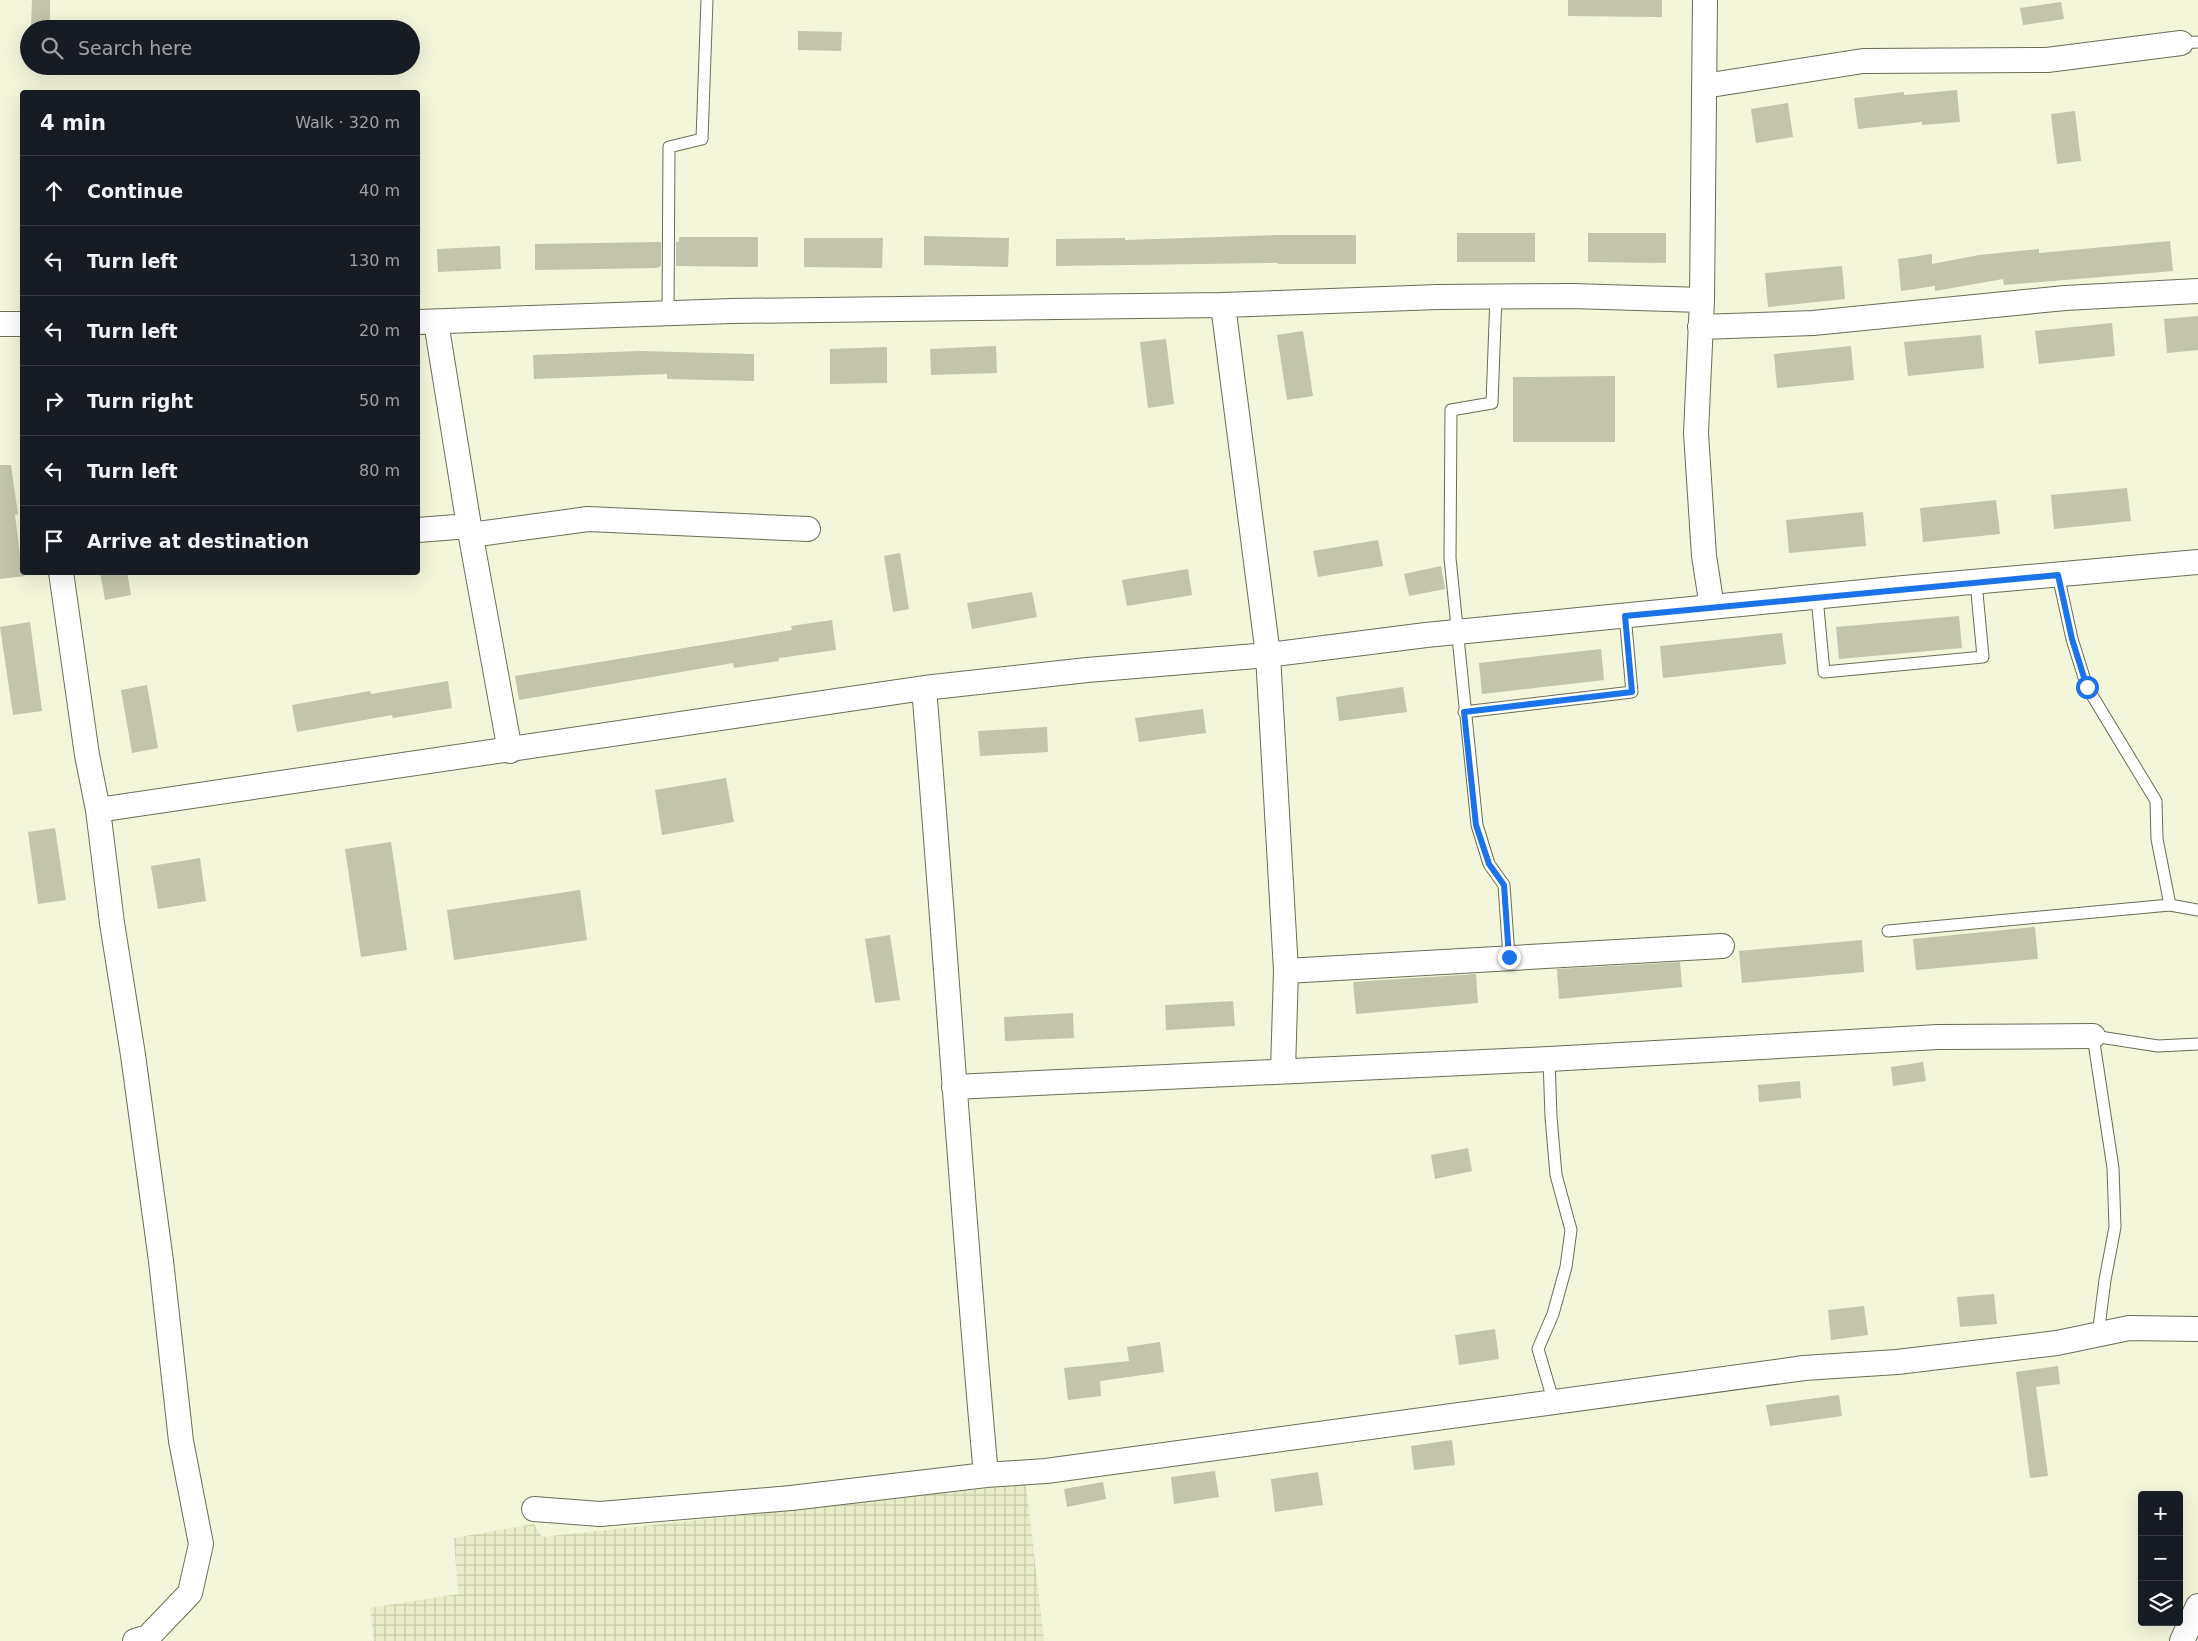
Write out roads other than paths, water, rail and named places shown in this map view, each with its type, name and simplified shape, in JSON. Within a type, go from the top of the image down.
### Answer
[{"type":"street","points":[[1705,0],[1702,300],[1696,433],[1704,556],[1712,607]]},
{"type":"street","points":[[1704,86],[1864,61],[2047,60],[2189,43]]},
{"type":"street","points":[[1700,327],[1813,323],[2065,298],[2198,291]]},
{"type":"street","points":[[510,751],[470,531],[427,322],[732,310],[1223,305],[1496,296],[1702,300]]},
{"type":"street","points":[[1223,305],[1268,655],[1286,972],[1284,1070]]},
{"type":"street","points":[[0,324],[20,324]]},
{"type":"street","points":[[420,530],[470,531],[588,519],[808,529]]},
{"type":"street","points":[[98,810],[510,751],[924,688],[1087,670],[1268,655],[1458,632],[2198,562]]},
{"type":"street","points":[[61,575],[87,755],[98,810],[112,923],[161,1261],[181,1440],[201,1544],[190,1593],[148,1637],[135,1641]]},
{"type":"street","points":[[924,688],[986,1474]]},
{"type":"street","points":[[1286,972],[1509,957],[1722,946]]},
{"type":"street","points":[[954,1087],[1550,1059],[1938,1037],[2093,1036]]},
{"type":"street","points":[[534,1509],[600,1514],[791,1498],[986,1474],[1046,1470],[1794,1369],[1897,1362],[2057,1344],[2130,1328],[2198,1329]]},
{"type":"street","points":[[2182,1641],[2198,1606]]},
{"type":"lane","points":[[668,313],[669,147],[702,139],[707,0]]},
{"type":"lane","points":[[1496,296],[1492,403],[1451,410],[1450,558],[1476,825],[1489,864],[1504,885],[1509,957]]},
{"type":"lane","points":[[2058,575],[2072,639],[2087,687],[2156,801],[2157,839],[2170,905]]},
{"type":"lane","points":[[1817,597],[1824,672],[1983,657],[1976,582]]},
{"type":"lane","points":[[1464,712],[1632,692],[1625,616]]},
{"type":"lane","points":[[1888,931],[2170,905],[2198,910]]},
{"type":"lane","points":[[2098,1335],[2105,1280],[2115,1227],[2113,1168],[2093,1036],[2158,1046],[2198,1044]]},
{"type":"lane","points":[[1550,1059],[1551,1117],[1556,1175],[1571,1230],[1566,1267],[1553,1314],[1538,1349],[1554,1402]]}]
